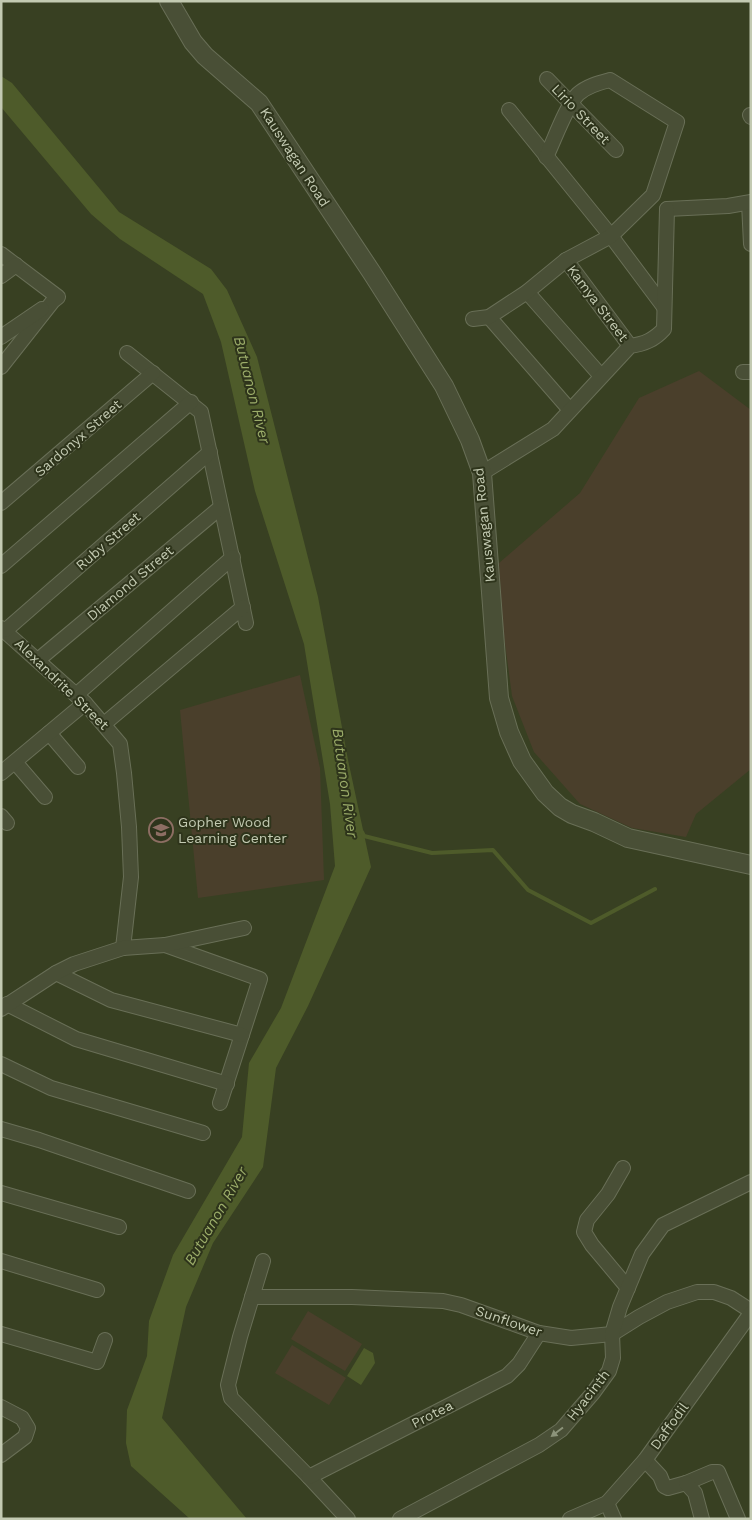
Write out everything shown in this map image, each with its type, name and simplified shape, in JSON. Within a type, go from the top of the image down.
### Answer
[{"type":"street","name":"Kauswagan Road","points":[[169,1],[193,42],[205,56],[253,97],[270,119],[444,386],[470,440],[482,473],[499,698],[509,732],[522,761],[534,779],[560,807],[628,838],[751,865]]},
{"type":"street","name":"Lirio Street","points":[[547,79],[616,150]]},
{"type":"street","points":[[473,319],[489,317],[527,292],[566,260],[611,236],[653,195],[677,122],[610,80],[594,84],[578,94],[546,157]]},
{"type":"street","points":[[509,110],[611,236],[664,307]]},
{"type":"street","points":[[482,473],[553,429],[630,346],[643,344],[656,338],[664,329],[667,209],[653,195]]},
{"type":"street","points":[[667,209],[728,206],[750,202],[751,244]]},
{"type":"street","points":[[1,254],[58,297],[1,337]]},
{"type":"street","name":"Kamya Street","points":[[566,260],[630,346]]},
{"type":"street","points":[[1,276],[16,265]]},
{"type":"street","points":[[527,292],[601,376]]},
{"type":"street","points":[[1,367],[53,301]]},
{"type":"street","points":[[489,317],[570,410]]},
{"type":"street","points":[[127,353],[191,402],[201,412],[246,623]]},
{"type":"street","name":"Sardonyx Street","points":[[1,503],[153,373]]},
{"type":"street","points":[[1,566],[191,402]]},
{"type":"street","name":"Ruby Street","points":[[4,629],[210,452]]},
{"type":"street","name":"Diamond Street","points":[[38,660],[221,507]]},
{"type":"street","points":[[1,773],[49,733],[80,699],[233,557]]},
{"type":"street","points":[[104,724],[243,607]]},
{"type":"street","name":"Alexandrite Street","points":[[4,629],[80,699],[120,744],[127,809],[131,877],[123,948]]},
{"type":"street","points":[[49,733],[78,767]]},
{"type":"street","points":[[15,762],[45,797]]},
{"type":"street","points":[[4,1007],[74,964],[123,948],[165,945],[244,928]]},
{"type":"street","points":[[165,945],[260,979],[220,1103]]},
{"type":"street","points":[[56,974],[111,1000],[242,1036]]},
{"type":"street","points":[[4,1007],[76,1039],[227,1084]]},
{"type":"street","points":[[1,1064],[51,1088],[203,1133]]},
{"type":"street","points":[[1,1129],[39,1140],[188,1191]]},
{"type":"street","points":[[623,1168],[608,1194],[587,1220],[584,1232],[592,1245],[628,1288]]},
{"type":"street","name":"Hyacinth","points":[[400,1519],[539,1445],[561,1430],[609,1371],[614,1358],[612,1334],[628,1288],[642,1254],[663,1225],[751,1182]]},
{"type":"street","points":[[1,1193],[120,1227]]},
{"type":"street","points":[[1,1261],[96,1290]]},
{"type":"street","points":[[263,1261],[228,1385],[231,1398],[348,1519]]},
{"type":"street","name":"Sunflower","points":[[252,1296],[352,1297],[443,1302],[461,1305],[539,1333],[571,1338],[612,1334],[667,1302],[697,1292],[714,1292],[731,1298],[751,1312]]},
{"type":"street","name":"Daffodil","points":[[570,1519],[607,1503],[645,1460],[751,1312]]},
{"type":"street","name":"Protea","points":[[309,1477],[507,1376],[524,1357],[539,1333]]},
{"type":"street","points":[[1,1334],[98,1362],[105,1340]]},
{"type":"street","points":[[1,1407],[22,1418],[28,1428],[25,1437],[1,1454]]},
{"type":"street","points":[[645,1460],[660,1476],[664,1486],[668,1488],[686,1484],[712,1472],[718,1472],[738,1519]]},
{"type":"street","points":[[686,1484],[694,1493],[702,1519]]},
{"type":"street","points":[[607,1503],[614,1519]]},
{"type":"shaded area","points":[[699,371],[751,410],[751,769],[696,814],[686,837],[632,828],[580,804],[534,752],[512,696],[503,629],[499,563],[580,493],[639,398]]},
{"type":"shaded area","points":[[300,675],[320,768],[324,880],[198,898],[180,710]]},
{"type":"shaded area","points":[[308,1311],[362,1344],[345,1371],[291,1339]]},
{"type":"shaded area","points":[[292,1345],[346,1378],[329,1405],[275,1373]]},
{"type":"water","name":"Butuanon River","points":[[1,76],[12,83],[119,212],[211,269],[227,290],[257,357],[318,597],[348,760],[371,867],[308,1006],[276,1068],[263,1167],[213,1243],[186,1307],[162,1418],[247,1519],[190,1519],[131,1466],[126,1443],[127,1410],[147,1356],[149,1321],[173,1255],[242,1137],[249,1063],[281,1008],[335,866],[330,804],[304,644],[255,491],[221,342],[203,294],[120,239],[91,214],[1,107]]},
{"type":"water","points":[[364,1348],[373,1353],[375,1363],[361,1385],[347,1376]]},
{"type":"waterway","name":"Butuanon River","points":[[362,832],[364,836],[432,853],[493,850],[528,890],[591,923],[655,889]]},
{"type":"place","name":"Gopher Wood Learning Center","points":[[161,830]]}]
